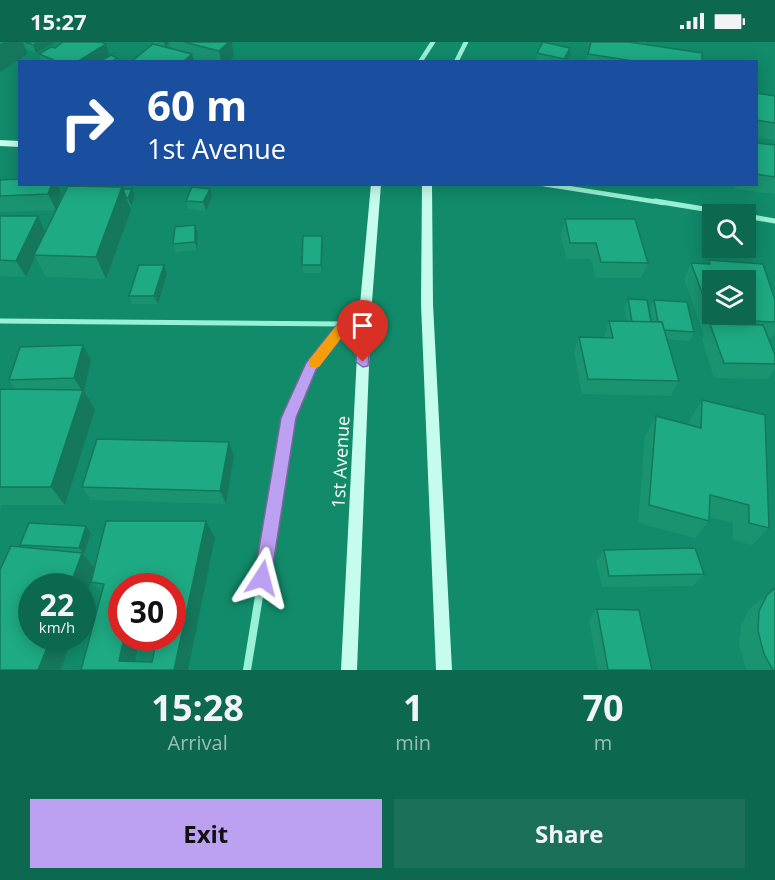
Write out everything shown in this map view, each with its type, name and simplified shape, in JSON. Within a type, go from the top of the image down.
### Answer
[{"type":"main road","points":[[0,143],[18,144]]},
{"type":"main road","name":"1st Avenue","points":[[349,670],[365,315],[376,186]]},
{"type":"main road","points":[[427,186],[427,304],[444,670]]},
{"type":"street","points":[[421,60],[433,42]]},
{"type":"street","points":[[457,60],[466,42]]},
{"type":"street","points":[[556,186],[702,209]]},
{"type":"street","points":[[756,218],[775,221]]},
{"type":"street","points":[[0,321],[344,324],[365,315]]},
{"type":"street","points":[[247,670],[288,418],[311,367],[344,324]]},
{"type":"building","points":[[63,42],[106,44],[80,60],[53,60],[39,54],[51,47],[55,48]]},
{"type":"building","points":[[184,42],[229,42],[219,51]]},
{"type":"building","points":[[543,42],[570,48],[564,59],[537,53]]},
{"type":"building","points":[[591,42],[629,42],[702,53],[702,60],[626,60],[588,54]]},
{"type":"building","points":[[153,44],[192,54],[185,60],[133,60]]},
{"type":"building","points":[[111,55],[117,58],[114,60],[102,60]]},
{"type":"building","points":[[758,93],[775,96],[775,123],[758,120]]},
{"type":"building","points":[[758,143],[775,145],[775,177],[758,174]]},
{"type":"building","points":[[18,179],[18,186],[51,186],[48,194],[0,196],[0,180]]},
{"type":"building","points":[[68,186],[122,187],[96,257],[34,255]]},
{"type":"building","points":[[192,187],[210,189],[203,202],[186,201]]},
{"type":"building","points":[[123,189],[132,189],[128,198],[126,197]]},
{"type":"building","points":[[0,216],[38,216],[16,261],[0,260]]},
{"type":"building","points":[[565,219],[635,219],[648,263],[601,262],[596,243],[570,243]]},
{"type":"building","points":[[195,225],[195,242],[173,244],[175,227]]},
{"type":"building","points":[[303,236],[322,236],[321,265],[302,265]]},
{"type":"building","points":[[709,260],[763,264],[775,300],[775,322],[756,321],[756,270],[702,270],[702,292],[691,263],[710,264]]},
{"type":"building","points":[[139,265],[164,265],[154,296],[129,296]]},
{"type":"building","points":[[628,299],[647,300],[651,322],[632,322]]},
{"type":"building","points":[[654,300],[687,302],[694,332],[664,330],[662,322],[658,322]]},
{"type":"building","points":[[609,321],[662,322],[679,381],[588,379],[579,337],[613,338]]},
{"type":"building","points":[[710,324],[763,325],[775,355],[775,364],[724,363]]},
{"type":"building","points":[[83,345],[74,378],[9,380],[20,347]]},
{"type":"building","points":[[0,389],[83,390],[51,487],[0,487]]},
{"type":"building","points":[[702,400],[765,415],[769,528],[749,523],[749,505],[710,495],[709,521],[649,505],[656,416],[701,428]]},
{"type":"building","points":[[97,439],[229,442],[220,491],[82,487]]},
{"type":"building","points":[[106,521],[206,521],[186,614],[186,573],[108,573],[108,651],[121,651],[119,661],[152,662],[154,651],[178,651],[174,670],[81,670],[86,651],[96,651],[96,614],[104,584],[96,583],[96,573],[93,573]]},
{"type":"building","points":[[29,523],[86,526],[79,548],[20,545]]},
{"type":"building","points":[[11,546],[82,553],[75,573],[18,573],[18,651],[46,651],[38,670],[0,670],[0,570]]},
{"type":"building","points":[[695,548],[704,574],[609,576],[604,550]]},
{"type":"building","points":[[775,588],[775,670],[773,670],[764,654],[758,631],[759,611],[767,595]]},
{"type":"building","points":[[597,609],[639,610],[652,670],[608,670]]},
{"type":"slow traffic","points":[[314,364],[344,324],[361,316]]},
{"type":"route","points":[[262,578],[288,418],[311,367],[344,324],[365,315],[363,362]]}]
